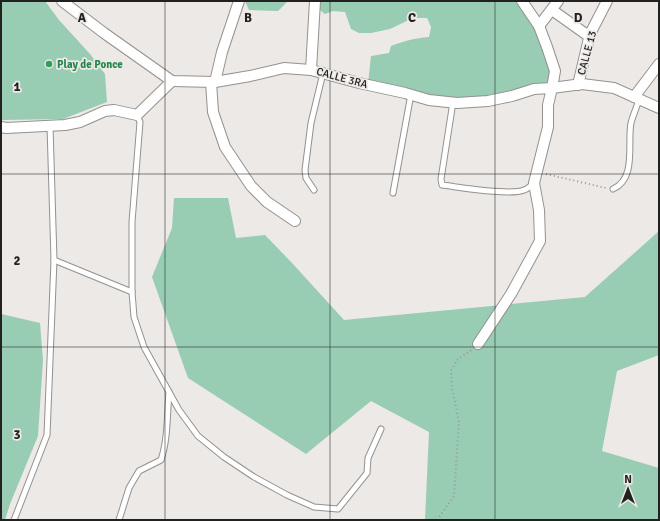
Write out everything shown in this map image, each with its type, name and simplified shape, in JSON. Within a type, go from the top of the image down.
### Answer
[{"type":"street","points":[[1,127],[50,126],[80,122],[105,111],[114,110],[137,115],[172,81],[104,34],[62,1]]},
{"type":"street","points":[[239,1],[213,82],[213,112],[225,147],[251,186],[267,202],[295,221]]},
{"type":"street","points":[[311,70],[314,1]]},
{"type":"street","points":[[478,344],[511,294],[540,240],[539,210],[534,183],[548,127],[548,105],[555,72],[539,26],[522,1]]},
{"type":"street","points":[[539,26],[558,1]]},
{"type":"street","name":"CALLE 13","points":[[578,85],[590,37],[607,1]]},
{"type":"street","points":[[552,10],[590,37]]},
{"type":"street","points":[[637,98],[659,64]]},
{"type":"street","name":"CALLE 3RA","points":[[172,81],[213,82],[250,76],[284,68],[311,70],[429,100],[454,102],[488,100],[512,96],[534,89],[578,85],[614,88],[659,108]]},
{"type":"lane","points":[[314,190],[306,178],[305,170],[311,123],[323,73]]},
{"type":"lane","points":[[393,193],[410,94]]},
{"type":"lane","points":[[614,189],[620,186],[627,173],[631,124],[637,98]]},
{"type":"lane","points":[[454,102],[441,179],[442,185],[502,192],[516,192],[524,190],[534,183]]},
{"type":"lane","points":[[137,115],[140,122],[132,222],[132,292],[134,317],[144,347],[179,410],[198,436],[224,457],[254,477],[287,495],[314,507],[338,508],[367,473],[368,458],[381,429]]},
{"type":"lane","points":[[14,520],[47,435],[54,260],[50,126]]},
{"type":"lane","points":[[54,260],[132,292]]},
{"type":"lane","points":[[120,520],[129,488],[139,470],[161,460],[165,443],[169,391]]},
{"type":"path","points":[[537,172],[614,189]]},
{"type":"path","points":[[437,520],[454,496],[460,422],[452,387],[451,371],[457,360],[478,344]]},
{"type":"green space","name":"Play de Ponce","points":[[1,1],[45,1],[59,20],[90,54],[105,74],[107,102],[63,119],[1,120]]},
{"type":"green space","points":[[245,1],[288,1],[278,11],[249,10]]},
{"type":"green space","points":[[315,1],[521,1],[549,55],[551,82],[531,89],[514,90],[458,101],[394,86],[368,84],[371,56],[389,53],[391,46],[400,43],[429,37],[431,27],[427,18],[413,18],[390,29],[371,33],[359,33],[351,29],[345,12],[333,11],[325,14],[316,7]]},
{"type":"green space","points":[[174,198],[228,198],[236,238],[265,235],[344,320],[585,297],[659,231],[659,355],[617,371],[602,451],[659,468],[659,520],[425,520],[429,432],[371,401],[306,454],[188,378],[152,277],[172,228]]},
{"type":"green space","points":[[1,314],[40,323],[43,360],[38,436],[5,520],[1,520]]},
{"type":"place","name":"Play de Ponce","points":[[49,64]]}]
